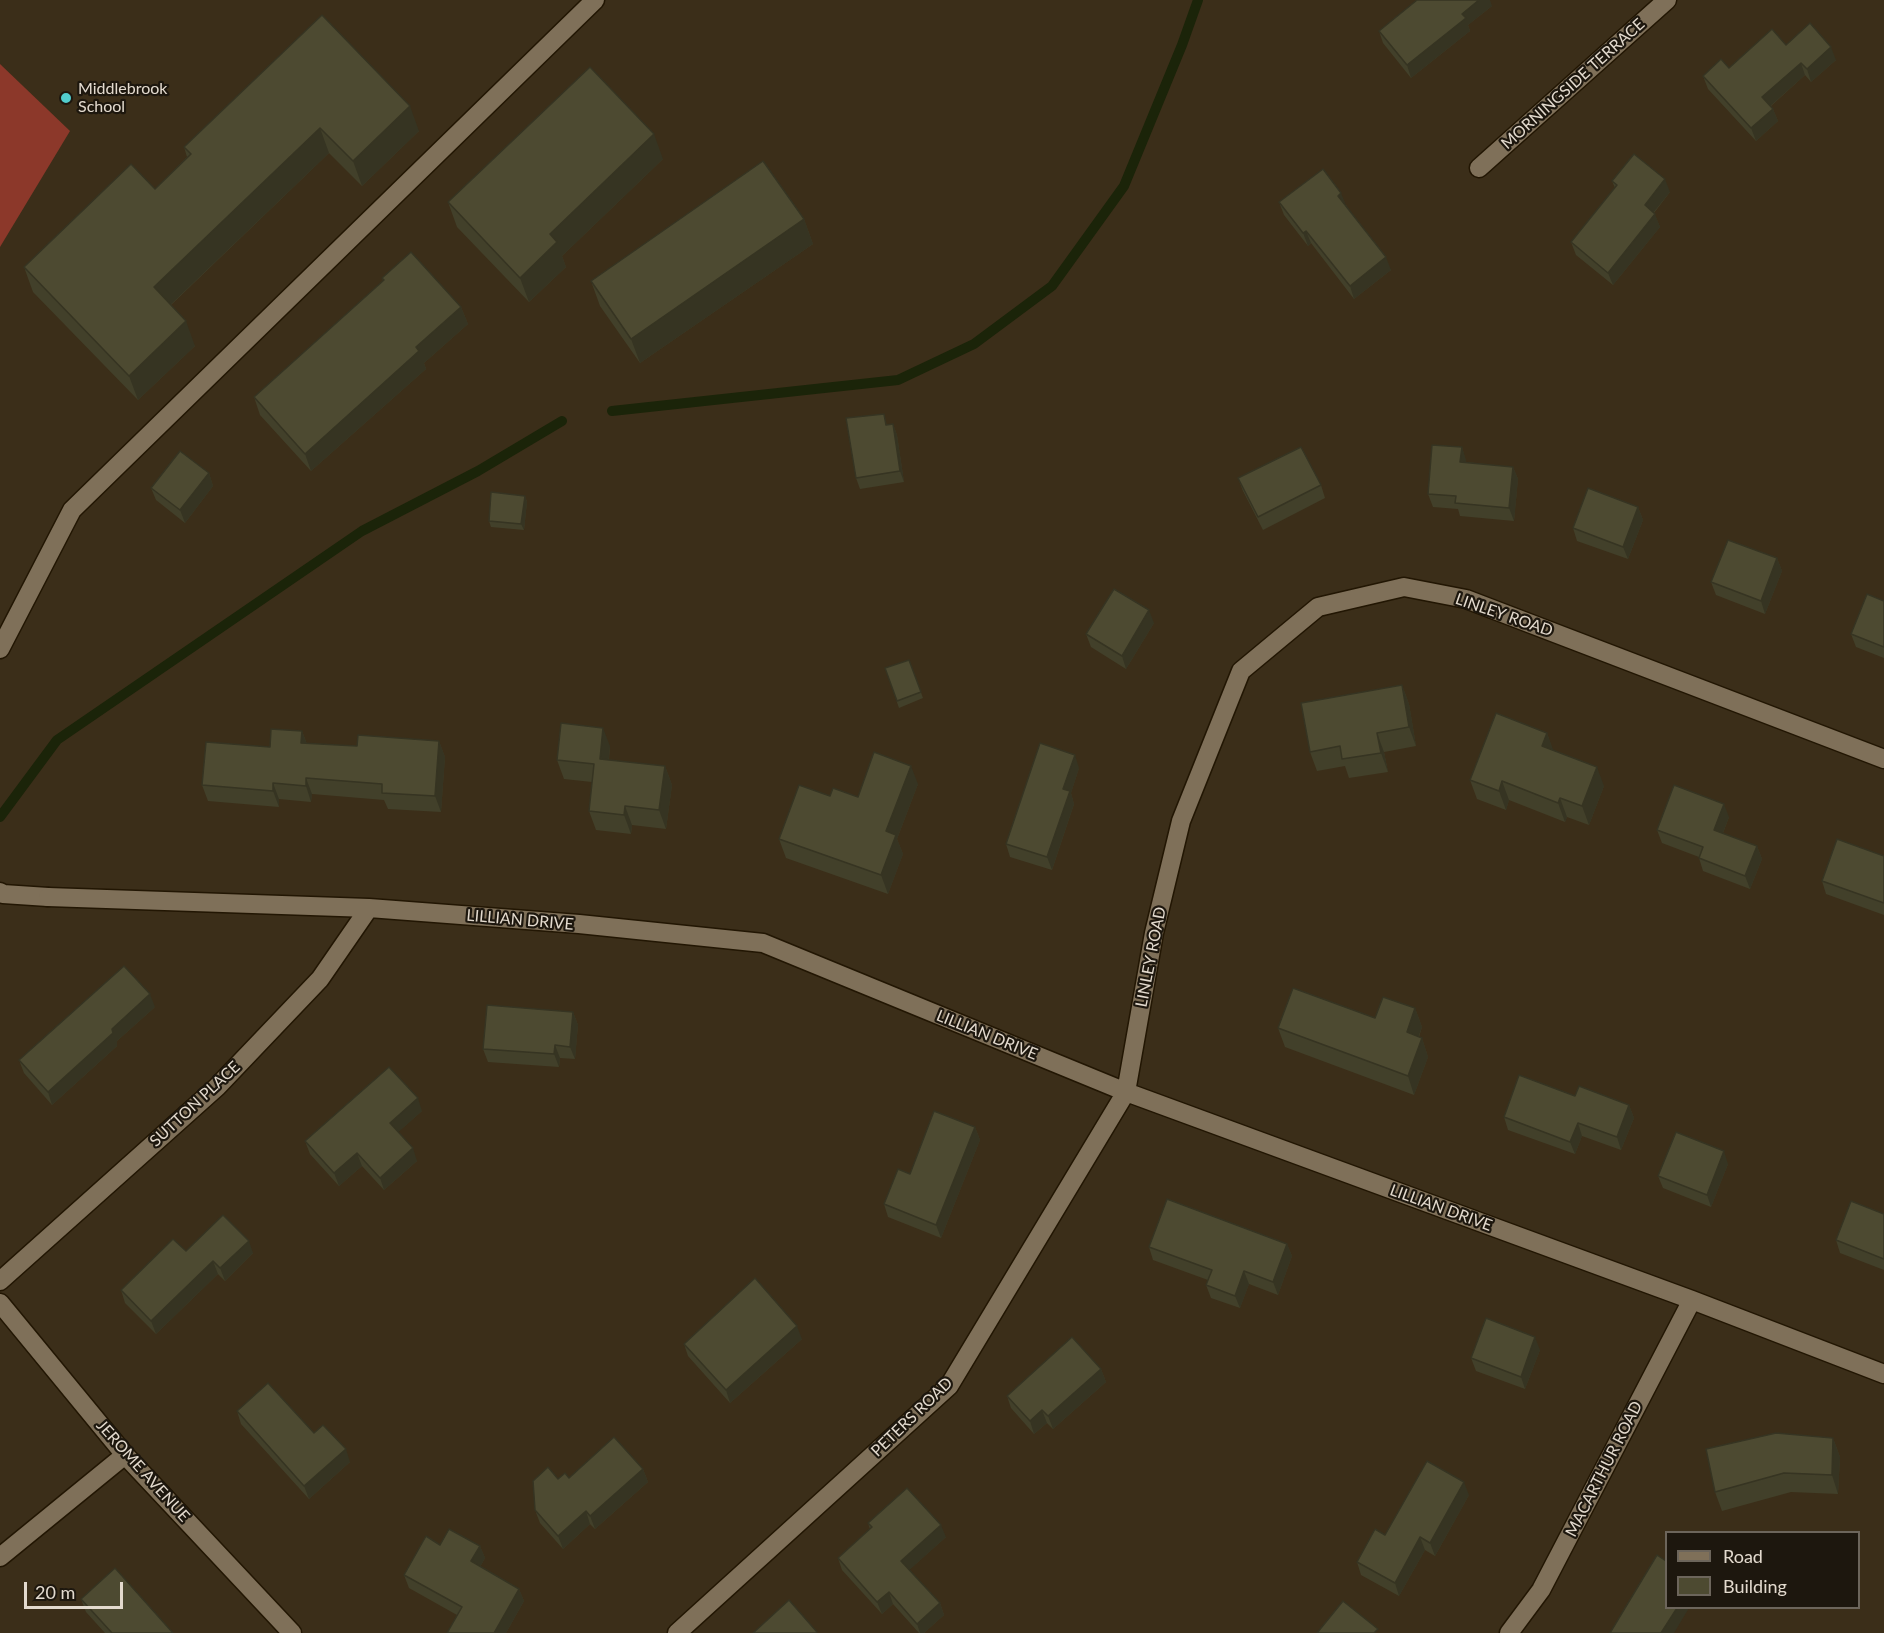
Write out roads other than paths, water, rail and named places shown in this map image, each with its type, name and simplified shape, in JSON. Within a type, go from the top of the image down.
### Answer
[{"type":"street","points":[[0,649],[72,510],[595,0]]},
{"type":"street","name":"MORNINGSIDE TERRACE","points":[[1479,168],[1667,0]]},
{"type":"street","name":"LINLEY ROAD","points":[[1126,1092],[1154,933],[1181,821],[1241,671],[1318,607],[1404,587],[1466,599],[1884,759]]},
{"type":"street","name":"LILLIAN DRIVE","points":[[0,892],[48,897],[369,908],[579,924],[763,943],[1126,1092],[1692,1300],[1884,1374]]},
{"type":"street","name":"SUTTON PLACE","points":[[0,1281],[217,1086],[320,979],[369,908]]},
{"type":"street","name":"PETERS ROAD","points":[[677,1633],[949,1386],[1126,1092]]},
{"type":"street","name":"MACARTHUR ROAD","points":[[1509,1633],[1541,1590],[1692,1300]]},
{"type":"street","name":"JEROME AVENUE","points":[[0,1303],[125,1455],[292,1633]]},
{"type":"street","points":[[0,1557],[125,1455]]},
{"type":"waterway","points":[[612,411],[898,380],[974,344],[1052,286],[1124,186],[1198,0]]},
{"type":"waterway","points":[[0,817],[57,740],[362,531],[478,471],[562,421]]},
{"type":"place","name":"Middlebrook School","points":[[66,98]]}]
